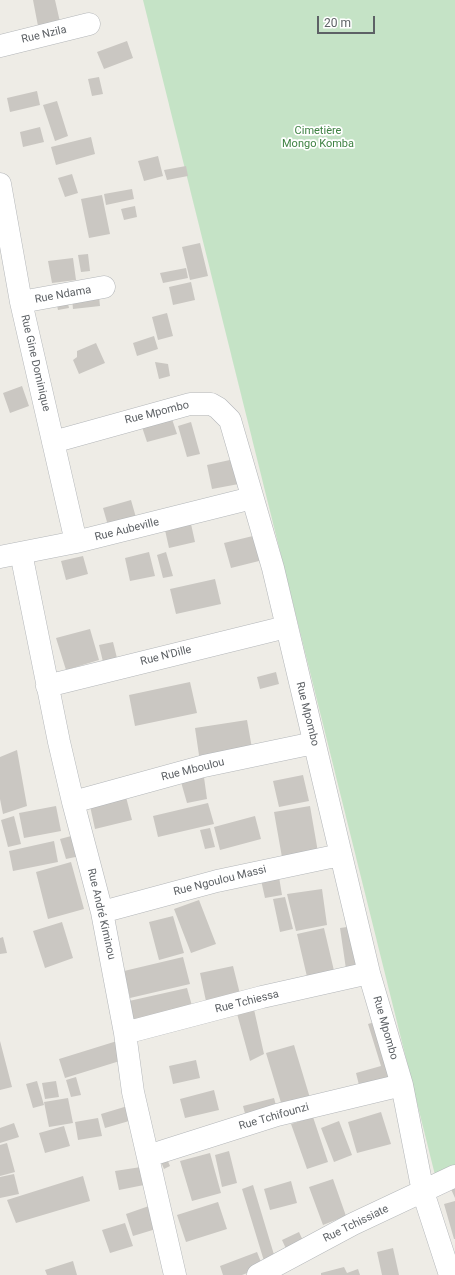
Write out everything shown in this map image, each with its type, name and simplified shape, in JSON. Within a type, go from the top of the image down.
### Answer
[{"type":"street","name":"Rue Nzila","points":[[0,46],[89,24]]},
{"type":"street","name":"Rue Gine Dominique","points":[[0,184],[22,302],[76,542]]},
{"type":"street","name":"Rue Ndama","points":[[22,302],[104,287]]},
{"type":"street","name":"Rue Mpombo","points":[[53,442],[190,404],[211,404],[218,408],[230,420],[273,568],[369,973],[402,1085],[423,1192],[450,1275]]},
{"type":"street","name":"Rue Aubeville","points":[[10,555],[76,542],[252,498]]},
{"type":"street","name":"Rue André Kiminou","points":[[10,555],[47,686],[73,802],[102,912],[125,1033],[133,1092],[175,1275]]},
{"type":"street","name":"Rue N'Dille","points":[[47,686],[286,627]]},
{"type":"street","name":"Rue Mboulou","points":[[73,802],[204,766],[314,743]]},
{"type":"street","name":"Rue Ngoulou Massi","points":[[102,912],[217,881],[340,855]]},
{"type":"street","name":"Rue Tchiessa","points":[[125,1033],[262,997],[369,973]]},
{"type":"street","name":"Rue Tchifounzi","points":[[148,1156],[277,1114],[402,1085]]},
{"type":"street","name":"Rue Tchissiate","points":[[258,1275],[353,1224],[455,1176]]},
{"type":"green space","name":"Cimetière Mongo Komba","points":[[143,0],[455,0],[455,1165],[435,1175]]},
{"type":"building","points":[[33,0],[55,0],[60,22],[38,26]]},
{"type":"building","points":[[127,41],[133,58],[104,69],[97,52]]},
{"type":"building","points":[[99,77],[103,94],[92,96],[88,79]]},
{"type":"building","points":[[37,91],[40,105],[10,112],[7,98]]},
{"type":"building","points":[[57,101],[68,136],[55,141],[43,105]]},
{"type":"building","points":[[40,127],[44,142],[23,147],[20,132]]},
{"type":"building","points":[[91,137],[95,154],[56,165],[51,147]]},
{"type":"building","points":[[158,156],[163,176],[144,181],[138,161]]},
{"type":"building","points":[[186,166],[188,176],[167,180],[164,170]]},
{"type":"building","points":[[72,174],[78,193],[65,197],[58,178]]},
{"type":"building","points":[[132,189],[134,199],[106,205],[104,194]]},
{"type":"building","points":[[102,195],[110,234],[89,238],[81,199]]},
{"type":"building","points":[[135,206],[137,217],[124,220],[121,209]]},
{"type":"building","points":[[200,243],[208,276],[190,280],[182,247]]},
{"type":"building","points":[[88,254],[90,271],[81,272],[78,255]]},
{"type":"building","points":[[73,258],[76,280],[52,283],[48,261]]},
{"type":"building","points":[[186,268],[188,278],[163,283],[160,273]]},
{"type":"building","points":[[191,282],[195,300],[173,305],[169,287]]},
{"type":"building","points":[[99,297],[100,306],[73,309],[72,299]]},
{"type":"building","points":[[67,299],[69,308],[58,310],[56,301]]},
{"type":"building","points":[[167,313],[173,336],[158,340],[152,317]]},
{"type":"building","points":[[154,336],[158,349],[137,356],[133,343]]},
{"type":"building","points":[[96,343],[105,363],[79,374],[73,360],[77,357],[77,351]]},
{"type":"building","points":[[155,362],[168,364],[170,376],[159,379]]},
{"type":"building","points":[[22,386],[29,406],[10,413],[3,393]]},
{"type":"building","points":[[172,419],[177,434],[147,442],[142,427]]},
{"type":"building","points":[[191,422],[200,454],[187,457],[178,426]]},
{"type":"building","points":[[239,458],[244,483],[212,489],[207,465]]},
{"type":"building","points":[[131,500],[137,521],[109,529],[103,508]]},
{"type":"building","points":[[191,524],[195,542],[169,548],[165,530]]},
{"type":"building","points":[[257,535],[263,560],[231,568],[224,543]]},
{"type":"building","points":[[149,552],[155,576],[130,581],[125,558]]},
{"type":"building","points":[[166,552],[173,576],[163,578],[157,555]]},
{"type":"building","points":[[83,556],[88,574],[66,580],[61,561]]},
{"type":"building","points":[[215,579],[221,604],[176,614],[170,589]]},
{"type":"building","points":[[90,629],[99,660],[66,670],[56,638]]},
{"type":"building","points":[[113,642],[118,662],[104,666],[99,645]]},
{"type":"building","points":[[276,672],[279,684],[260,689],[257,677]]},
{"type":"building","points":[[190,682],[197,713],[135,726],[129,695]]},
{"type":"building","points":[[247,720],[253,754],[200,762],[195,728]]},
{"type":"building","points":[[17,750],[27,806],[3,814],[0,799],[0,757]]},
{"type":"building","points":[[203,770],[207,799],[187,803],[179,775]]},
{"type":"building","points":[[303,775],[309,801],[279,807],[273,781]]},
{"type":"building","points":[[126,797],[132,820],[95,829],[90,806]]},
{"type":"building","points":[[208,803],[214,824],[158,837],[153,816]]},
{"type":"building","points":[[56,806],[61,831],[24,838],[19,813]]},
{"type":"building","points":[[310,806],[319,858],[283,863],[274,812]]},
{"type":"building","points":[[14,816],[21,844],[8,847],[1,820]]},
{"type":"building","points":[[255,816],[261,839],[220,850],[214,827]]},
{"type":"building","points":[[210,828],[215,847],[205,849],[200,830]]},
{"type":"building","points":[[75,835],[80,856],[66,859],[60,839]]},
{"type":"building","points":[[54,841],[58,862],[13,871],[9,851]]},
{"type":"building","points":[[71,862],[84,909],[48,919],[36,872]]},
{"type":"building","points":[[279,877],[282,895],[265,898],[261,880]]},
{"type":"building","points":[[322,889],[327,925],[296,931],[287,894]]},
{"type":"building","points":[[285,897],[293,929],[280,932],[273,899]]},
{"type":"building","points":[[199,900],[216,944],[191,953],[174,909]]},
{"type":"building","points":[[173,916],[184,953],[159,960],[149,922]]},
{"type":"building","points":[[62,922],[73,958],[45,968],[33,931]]},
{"type":"building","points":[[354,926],[361,967],[346,969],[340,928]]},
{"type":"building","points":[[324,928],[335,975],[308,981],[297,934]]},
{"type":"building","points":[[3,937],[7,953],[0,954],[0,938]]},
{"type":"building","points":[[183,957],[190,984],[130,998],[124,971]]},
{"type":"building","points":[[233,966],[241,998],[207,1006],[200,973]]},
{"type":"building","points":[[187,988],[194,1013],[135,1026],[129,1001]]},
{"type":"building","points":[[253,1005],[264,1054],[250,1061],[236,1010]]},
{"type":"building","points":[[378,1021],[395,1080],[360,1089],[356,1073],[381,1066],[368,1024]]},
{"type":"building","points":[[0,1041],[12,1087],[0,1090]]},
{"type":"building","points":[[117,1041],[123,1060],[65,1078],[59,1059]]},
{"type":"building","points":[[294,1045],[310,1098],[282,1106],[266,1053]]},
{"type":"building","points":[[196,1060],[200,1078],[173,1084],[169,1066]]},
{"type":"building","points":[[76,1077],[81,1095],[71,1097],[66,1080]]},
{"type":"building","points":[[37,1081],[44,1105],[33,1108],[26,1084]]},
{"type":"building","points":[[56,1081],[59,1097],[45,1099],[42,1083]]},
{"type":"building","points":[[214,1090],[219,1110],[185,1118],[180,1099]]},
{"type":"building","points":[[68,1098],[73,1123],[49,1127],[44,1102]]},
{"type":"building","points":[[274,1098],[278,1113],[247,1121],[243,1106]]},
{"type":"building","points":[[131,1105],[136,1119],[105,1128],[101,1114]]},
{"type":"building","points":[[381,1112],[391,1144],[357,1153],[348,1122]]},
{"type":"building","points":[[313,1117],[328,1162],[307,1169],[291,1124]]},
{"type":"building","points":[[98,1118],[102,1136],[78,1140],[75,1122]]},
{"type":"building","points":[[339,1121],[352,1155],[334,1162],[321,1128]]},
{"type":"building","points":[[14,1123],[19,1137],[0,1143],[0,1128]]},
{"type":"building","points":[[64,1126],[70,1146],[45,1153],[39,1133]]},
{"type":"building","points":[[7,1143],[15,1172],[0,1176],[0,1145]]},
{"type":"building","points":[[229,1151],[237,1183],[222,1187],[215,1155]]},
{"type":"building","points":[[210,1153],[221,1193],[192,1201],[180,1161]]},
{"type":"building","points":[[167,1159],[170,1166],[164,1169],[161,1162]]},
{"type":"building","points":[[141,1167],[144,1185],[119,1190],[115,1171]]},
{"type":"building","points":[[14,1174],[19,1194],[0,1198],[0,1177]]},
{"type":"building","points":[[83,1176],[90,1201],[16,1223],[7,1200]]},
{"type":"building","points":[[333,1179],[346,1216],[323,1225],[309,1187]]},
{"type":"building","points":[[291,1181],[297,1203],[270,1210],[264,1189]]},
{"type":"building","points":[[253,1185],[275,1258],[264,1261],[242,1189]]},
{"type":"building","points":[[455,1187],[455,1198],[451,1189]]},
{"type":"building","points":[[455,1201],[455,1239],[454,1239],[444,1204]]},
{"type":"building","points":[[218,1202],[227,1229],[186,1242],[177,1215]]},
{"type":"building","points":[[149,1206],[156,1229],[133,1236],[126,1214]]},
{"type":"building","points":[[125,1223],[133,1246],[110,1253],[102,1230]]},
{"type":"building","points":[[299,1232],[305,1245],[288,1253],[282,1240]]},
{"type":"building","points":[[393,1248],[399,1275],[382,1275],[377,1252]]},
{"type":"building","points":[[257,1252],[263,1267],[242,1275],[223,1275],[220,1266]]},
{"type":"building","points":[[73,1261],[77,1275],[47,1275],[45,1270]]},
{"type":"building","points":[[344,1267],[347,1273],[358,1269],[360,1275],[321,1275],[321,1273]]}]
